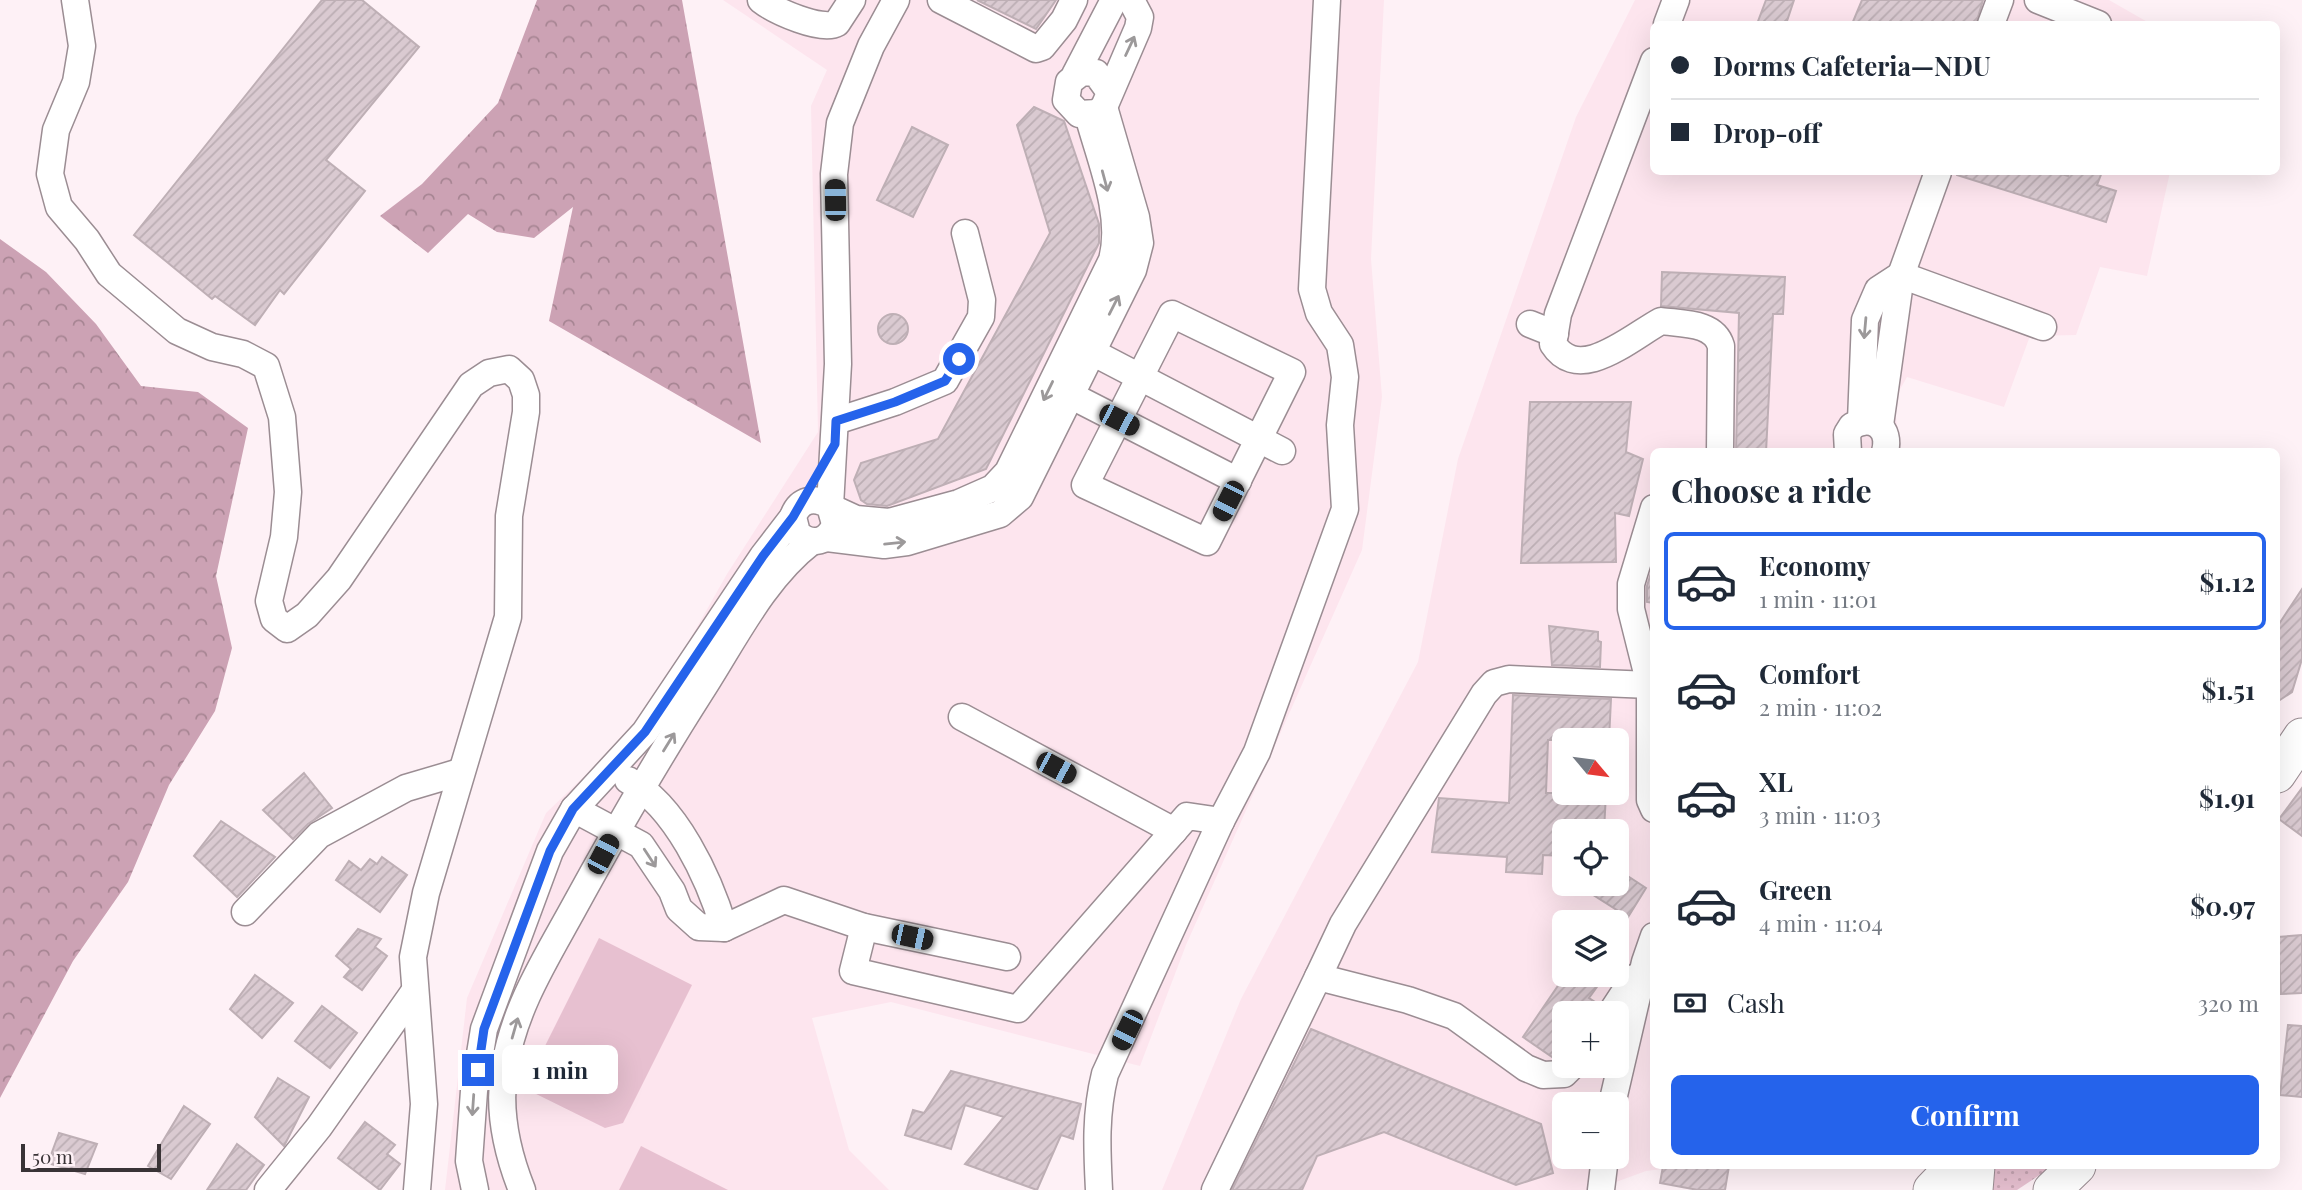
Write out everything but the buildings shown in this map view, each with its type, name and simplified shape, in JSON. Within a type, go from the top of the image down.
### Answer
[{"type":"highway","points":[[2280,770],[2302,737]]},
{"type":"highway","points":[[1932,1190],[1952,1169]]},
{"type":"highway","points":[[1974,1190],[1976,1169]]},
{"type":"highway","points":[[2052,1190],[2074,1169]]},
{"type":"street","points":[[75,0],[82,46],[76,82],[56,130],[50,174],[60,207],[87,240],[109,274],[177,331],[212,347],[243,354],[266,366],[275,387],[286,445],[284,537],[269,601],[274,619],[287,628],[307,615],[339,579],[471,385],[480,377],[499,369],[509,369],[521,380],[526,395],[526,412],[509,516],[508,617],[505,636],[460,772],[426,893],[413,957],[424,1104],[417,1190]]},
{"type":"street","points":[[761,0],[803,9],[832,26],[852,0]]},
{"type":"street","points":[[522,1190],[509,1159],[501,1115],[505,1066],[513,1031],[535,979],[640,786],[757,603],[791,558],[819,540],[835,524],[831,507],[836,432],[834,174],[840,123],[871,46],[895,0]]},
{"type":"street","points":[[942,0],[1036,49],[1042,47],[1064,20],[1074,0]]},
{"type":"street","points":[[1114,0],[1066,91],[1066,100],[1079,114],[1100,104],[1139,28],[1140,17],[1131,0]]},
{"type":"street","points":[[1099,1190],[1097,1125],[1105,1074],[1221,821],[1256,752],[1345,509],[1340,425],[1345,377],[1340,345],[1319,313],[1312,279],[1319,195],[1327,0]]},
{"type":"street","points":[[1668,21],[1676,0]]},
{"type":"street","points":[[1993,21],[2000,0]]},
{"type":"street","points":[[2038,0],[2090,21]]},
{"type":"street","points":[[1650,72],[1558,314],[1543,329],[1558,353],[1571,361],[1591,361],[1661,321],[1697,326],[1718,335],[1721,346],[1720,448]]},
{"type":"street","points":[[1075,75],[1096,74],[1102,78],[1100,104],[1118,240],[1112,260],[1008,472],[993,488],[959,503],[889,522],[856,519],[821,500],[809,499],[796,511],[797,533],[819,540],[884,545],[907,542],[1000,514],[1020,497],[1068,394],[1133,270],[1140,243],[1136,217],[1100,104]]},
{"type":"street","points":[[1849,448],[1847,434],[1880,438],[1901,275],[1937,175]]},
{"type":"street","points":[[475,1190],[470,1161],[474,1091],[484,1029],[550,851],[573,809],[645,732],[796,511],[836,432],[895,402],[945,381],[981,317],[982,300],[965,233]]},
{"type":"street","points":[[1901,275],[2043,327]]},
{"type":"street","points":[[1172,314],[1292,372],[1270,444],[1238,481],[1207,542],[1086,485],[1119,420],[1172,314]]},
{"type":"street","points":[[1090,351],[1270,444]]},
{"type":"street","points":[[1068,394],[1238,481]]},
{"type":"street","points":[[1650,521],[1631,584],[1631,609],[1650,685],[1650,800]]},
{"type":"street","points":[[1215,1190],[1356,902],[1484,694],[1494,683],[1509,680],[1650,685]]},
{"type":"street","points":[[962,717],[1174,831]]},
{"type":"street","points":[[608,769],[640,786],[692,850],[715,899],[724,928]]},
{"type":"street","points":[[245,912],[319,835],[405,788],[460,772]]},
{"type":"street","points":[[573,809],[641,845],[672,891],[680,909],[699,927],[724,928],[784,900],[864,927],[1007,957]]},
{"type":"street","points":[[864,927],[853,971],[1018,1009],[1187,816],[1221,821]]},
{"type":"street","points":[[1615,1092],[1650,948]]},
{"type":"street","points":[[1619,1001],[1645,962]]},
{"type":"street","points":[[1318,976],[1408,1000],[1454,1016],[1526,1068],[1543,1075],[1552,1075]]},
{"type":"street","points":[[268,1190],[319,1128],[415,992]]},
{"type":"street","points":[[1601,1190],[1604,1169]]},
{"type":"shaded area","points":[[723,0],[1384,0],[1371,259],[1382,397],[1362,550],[1186,945],[1140,1066],[891,1002],[812,1018],[849,1150],[889,1190],[445,1190],[467,998],[546,813],[621,741],[680,657],[727,574],[818,432],[811,106],[827,70]]},
{"type":"shaded area","points":[[1635,0],[2109,0],[2146,21],[1650,21],[1650,175],[2169,175],[2147,276],[2100,267],[2076,335],[2030,336],[2004,407],[1907,377],[1894,400],[1900,448],[1650,448],[1650,1169],[1662,1169],[1646,1171],[1594,1190],[1162,1190],[1241,999],[1418,662],[1458,459],[1576,117]]},
{"type":"shaded area","points":[[599,938],[692,985],[623,1123],[605,1128],[524,1088]]},
{"type":"shaded area","points":[[641,1146],[728,1190],[619,1190]]},
{"type":"shaded area","points":[[1988,1169],[2048,1169],[2017,1190],[1991,1190]]},
{"type":"green space","points":[[537,0],[682,0],[761,443],[549,321],[573,207],[534,238],[497,232],[468,214],[428,253],[380,216],[422,184],[498,103]]},
{"type":"green space","points":[[0,239],[46,272],[96,324],[141,386],[198,392],[248,428],[216,576],[232,648],[215,711],[169,785],[128,882],[73,961],[0,1098]]},
{"type":"route","points":[[478,1070],[484,1029],[503,976],[550,851],[573,809],[645,732],[763,556],[793,517],[835,444],[836,421],[895,402],[945,381],[959,359]]}]
